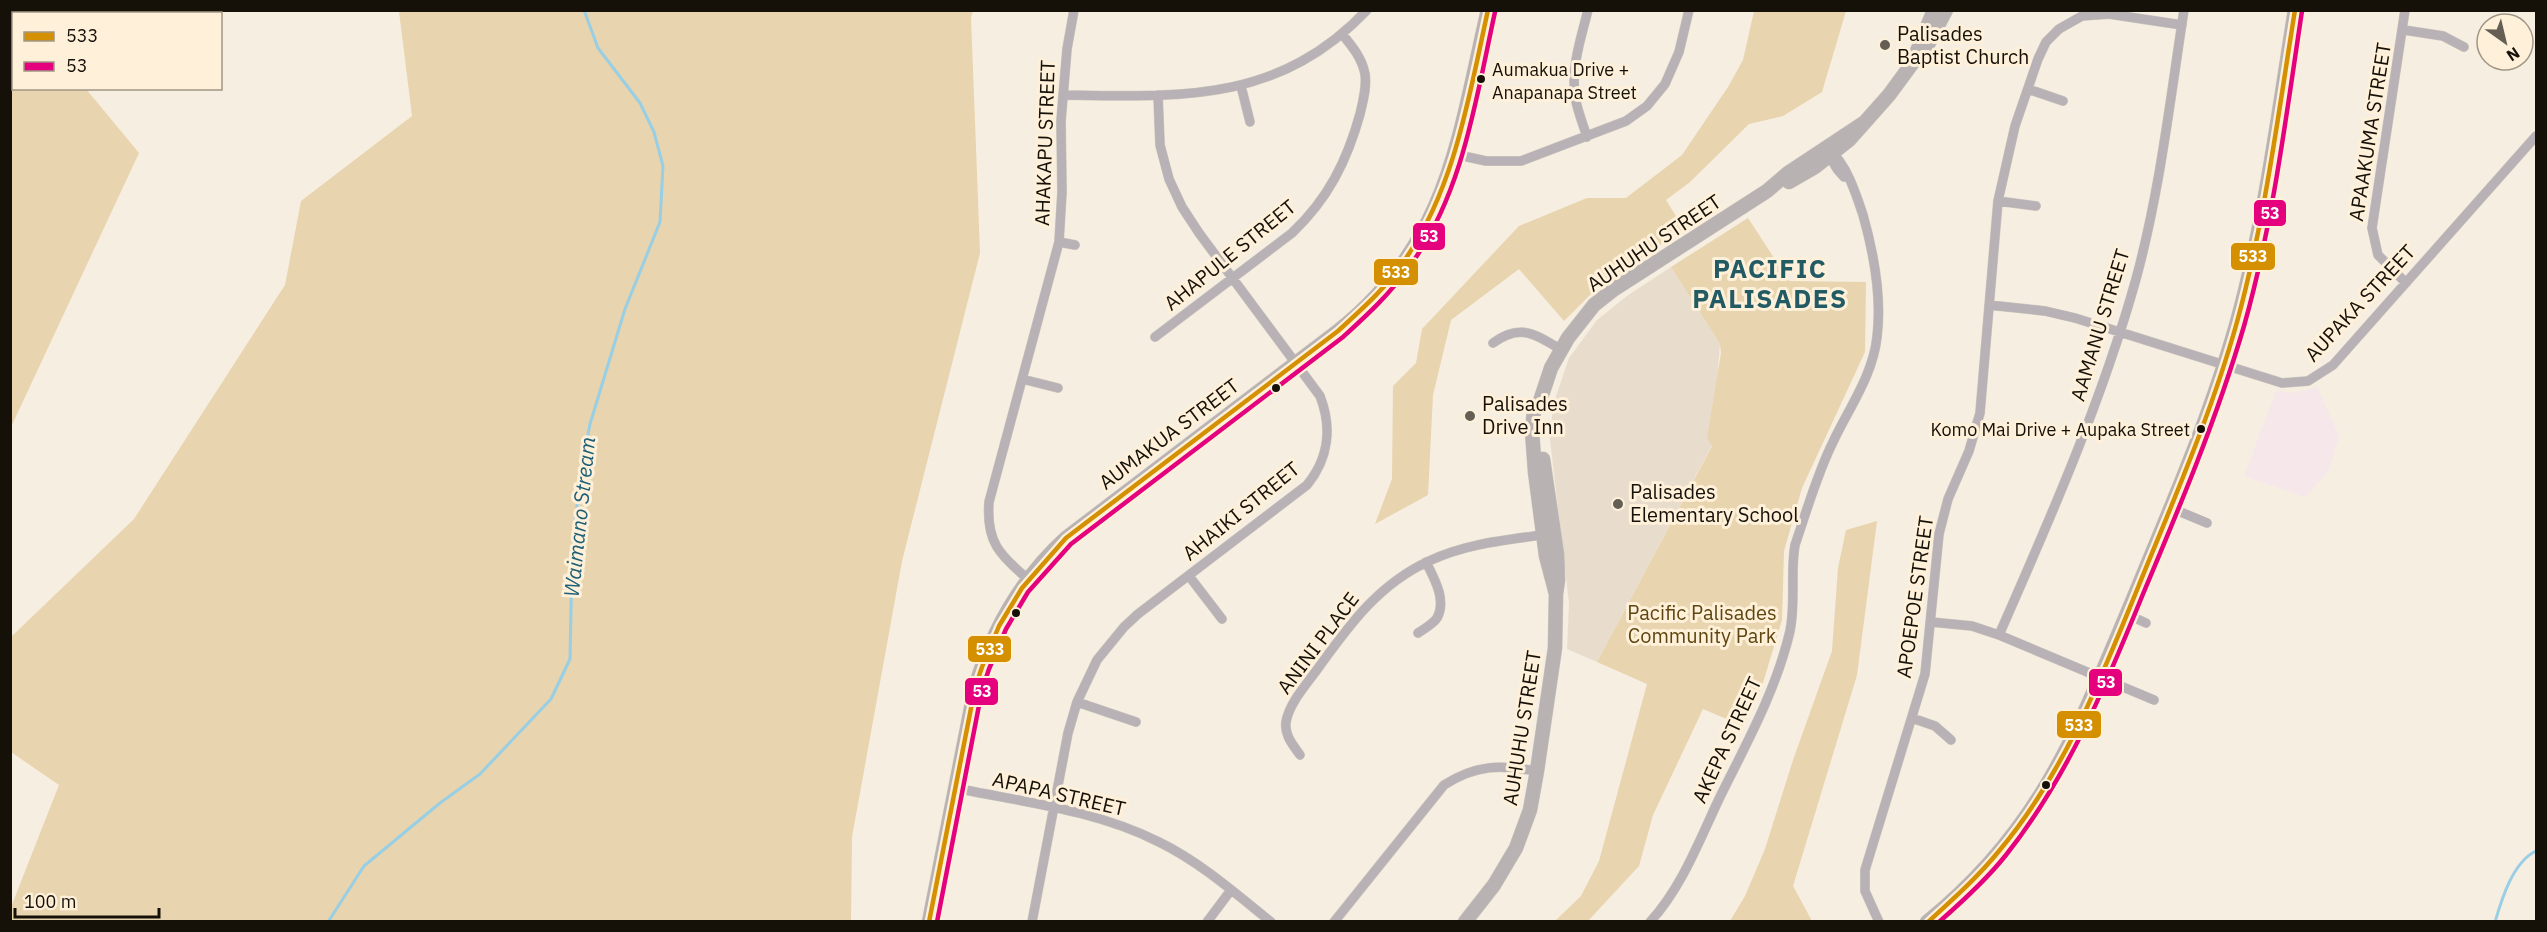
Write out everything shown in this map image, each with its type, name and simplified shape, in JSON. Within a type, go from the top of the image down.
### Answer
[{"type":"street","name":"AHAKAPU STREET","points":[[1028,579],[999,553],[989,530],[989,502],[1059,242],[1063,95],[1067,50],[1074,10]]},
{"type":"street","points":[[1063,95],[1199,94],[1241,86],[1285,70],[1309,57],[1342,34],[1367,10]]},
{"type":"street","name":"AUMAKUA STREET","points":[[929,921],[975,688],[986,654],[1002,619],[1028,579],[1048,556],[1079,527],[1362,311],[1403,265],[1432,216],[1454,154],[1488,10]]},
{"type":"street","points":[[1587,137],[1578,110],[1574,84],[1576,59],[1588,10]]},
{"type":"street","points":[[1454,154],[1486,161],[1511,162],[1531,159],[1626,121],[1657,96],[1673,70],[1689,10]]},
{"type":"street","name":"AAMANU STREET","points":[[1999,635],[2078,448],[2120,332],[2136,278],[2155,192],[2184,10]]},
{"type":"street","points":[[1928,921],[1978,876],[2028,816],[2066,753],[2171,508],[2202,430],[2224,365],[2257,238],[2295,10]]},
{"type":"street","name":"APAAKUMA STREET","points":[[2405,10],[2372,228],[2378,255],[2406,283]]},
{"type":"street","name":"AUHUHU STREET","points":[[1466,921],[1494,885],[1516,848],[1530,810],[1537,771],[1555,648],[1558,580],[1548,534],[1540,400],[1560,349],[1603,297],[1767,191],[1793,180],[1830,153],[1865,122],[1896,87],[1914,61],[1923,54],[1941,11]]},
{"type":"street","name":"APOEPOE STREET","points":[[1879,921],[1865,891],[1865,870],[1925,674],[1939,534],[1948,499],[1969,452],[1980,413],[1998,201],[2007,157],[2028,89],[2046,42],[2059,28],[2072,20],[2100,14],[2182,25]]},
{"type":"street","points":[[2403,30],[2443,36],[2464,46]]},
{"type":"street","name":"AHAPULE STREET","points":[[1155,337],[1303,223],[1328,190],[1352,144],[1366,83],[1360,58],[1342,34]]},
{"type":"street","points":[[1241,86],[1250,122]]},
{"type":"street","points":[[2028,89],[2063,101]]},
{"type":"street","name":"AHAIKI STREET","points":[[1032,921],[1077,702],[1088,677],[1112,640],[1138,614],[1296,495],[1321,465],[1327,443],[1325,408],[1320,396],[1189,220],[1175,194],[1160,145],[1158,95]]},
{"type":"street","name":"AUPAKA STREET","points":[[1989,305],[2053,313],[2282,383],[2299,383],[2315,378],[2332,365],[2536,136]]},
{"type":"street","name":"AKEPA STREET","points":[[1650,921],[1686,868],[1768,697],[1793,613],[1795,544],[1828,452],[1865,381],[1874,354],[1878,328],[1876,269],[1865,222],[1850,183],[1830,153]]},
{"type":"street","points":[[1998,201],[2036,206]]},
{"type":"street","name":"AHAKAPU STREET","points":[[1059,242],[1075,245]]},
{"type":"street","points":[[1493,343],[1511,332],[1519,332],[1538,336],[1560,349]]},
{"type":"street","points":[[1022,379],[1058,388]]},
{"type":"street","points":[[2171,508],[2207,523]]},
{"type":"street","name":"ANINI PLACE","points":[[1300,755],[1287,736],[1286,721],[1296,699],[1366,605],[1396,579],[1426,562],[1470,546],[1548,534]]},
{"type":"street","points":[[1418,633],[1436,619],[1440,609],[1439,592],[1426,562]]},
{"type":"street","points":[[1189,576],[1222,619]]},
{"type":"street","points":[[2126,614],[2145,623]]},
{"type":"street","points":[[1931,622],[1972,626],[1999,635],[2154,700]]},
{"type":"street","points":[[1077,702],[1136,722]]},
{"type":"street","points":[[1912,718],[1935,726],[1951,740]]},
{"type":"street","points":[[1334,921],[1426,804],[1444,785],[1465,773],[1490,767],[1504,766],[1537,771]]},
{"type":"street","name":"APAPA STREET","points":[[955,788],[1110,822],[1143,834],[1184,855],[1271,921]]},
{"type":"street","points":[[1207,921],[1231,890]]},
{"type":"shaded area","name":"Palisades Elementary School","points":[[1671,267],[1720,344],[1712,445],[1597,662],[1567,649],[1569,603],[1550,439],[1553,405],[1569,358],[1597,320],[1627,296]]},
{"type":"shaded area","points":[[2317,387],[2339,436],[2328,472],[2305,497],[2244,476],[2276,391],[2294,393]]},
{"type":"green space","points":[[11,10],[63,11],[12,12],[12,90],[87,90],[139,153],[11,427]]},
{"type":"green space","points":[[399,11],[973,11],[971,17],[980,253],[902,561],[852,837],[851,921],[11,921],[11,907],[59,785],[11,752],[11,637],[134,519],[285,285],[301,201],[412,116]]},
{"type":"green space","points":[[1754,11],[1846,11],[1822,92],[1783,116],[1749,124],[1690,182],[1666,200],[1684,229],[1600,285],[1564,321],[1519,269],[1451,320],[1433,395],[1428,495],[1375,524],[1392,479],[1393,386],[1416,363],[1422,329],[1519,226],[1587,198],[1626,198],[1682,155],[1728,87],[1743,60]]},
{"type":"green space","name":"Pacific Palisades Community Park","points":[[1748,218],[1789,281],[1866,282],[1865,352],[1802,488],[1784,551],[1782,620],[1762,686],[1743,726],[1703,709],[1653,815],[1639,866],[1588,921],[1555,921],[1581,896],[1599,861],[1647,684],[1597,662],[1712,446],[1707,438],[1721,353],[1720,344],[1671,267]]},
{"type":"green space","points":[[1877,521],[1857,675],[1793,886],[1812,921],[1730,921],[1745,896],[1765,849],[1793,760],[1832,651],[1838,568],[1846,530]]},
{"type":"waterway","name":"Waimano Stream","points":[[328,922],[364,866],[440,803],[480,774],[551,699],[570,659],[572,559],[580,475],[590,424],[625,309],[660,222],[663,166],[654,132],[640,103],[598,48],[584,10]]},
{"type":"waterway","points":[[2495,922],[2509,882],[2521,863],[2536,851]]},
{"type":"transit line","name":"533","points":[[929,922],[975,688],[999,626],[1022,588],[1066,538],[1338,331],[1389,280],[1421,233],[1448,172],[1467,108],[1488,10]]},
{"type":"transit line","name":"533","points":[[1928,922],[1974,879],[1999,851],[2022,821],[2062,758],[2095,690],[2179,488],[2216,389],[2247,284],[2270,167],[2295,10]]},
{"type":"transit line","name":"53","points":[[1939,922],[1974,890],[2006,855],[2028,825],[2067,762],[2115,662],[2184,495],[2222,394],[2254,287],[2278,170],[2302,11]]},
{"type":"transit line","name":"53","points":[[937,922],[982,690],[1006,629],[1028,592],[1071,544],[1343,337],[1378,304],[1402,277],[1443,209],[1455,177],[1474,111],[1495,12]]},
{"type":"place","name":"Palisades Baptist Church","points":[[1885,45]]},
{"type":"place","name":"Aumakua Drive + Anapanapa Street","points":[[1481,79]]},
{"type":"place","name":"Palisades Drive Inn","points":[[1470,416]]},
{"type":"place","name":"Komo Mai Drive + Aupaka Street","points":[[2201,429]]},
{"type":"place","name":"Palisades Elementary School","points":[[1618,504]]},
{"type":"district","name":"PACIFIC PALISADES","points":[[1770,284]]}]
